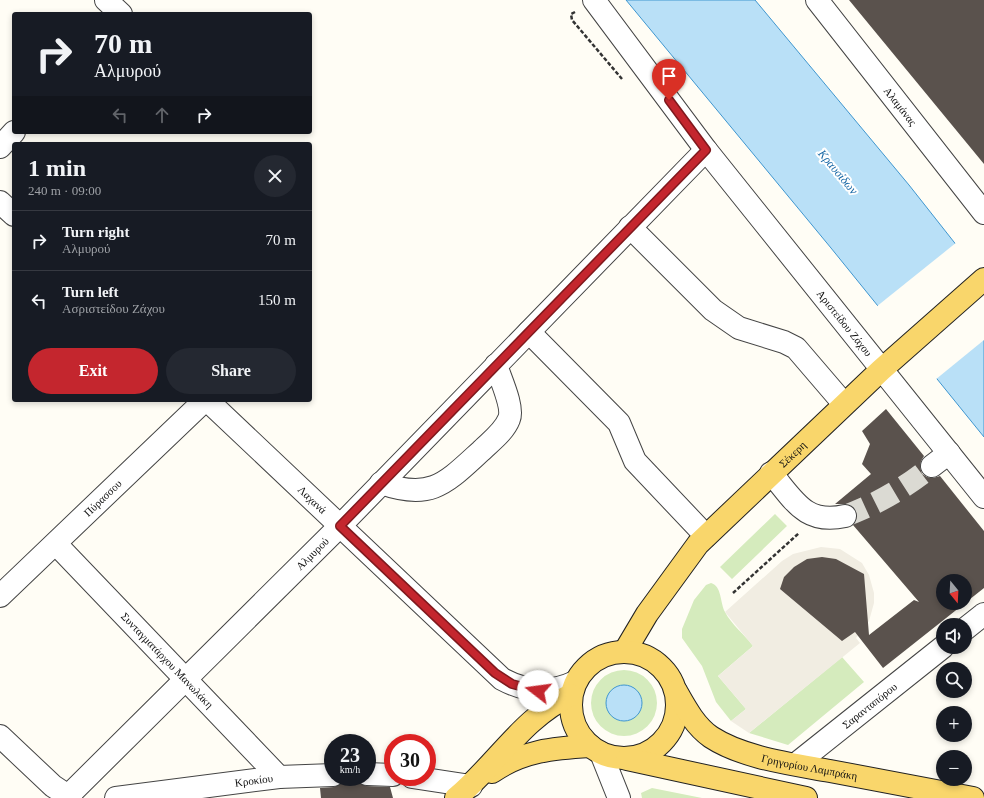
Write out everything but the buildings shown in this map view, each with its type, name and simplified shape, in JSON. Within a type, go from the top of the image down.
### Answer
[{"type":"main road","name":"Σέκερη","points":[[625,651],[647,614],[681,565],[706,536],[888,363],[984,279]]},
{"type":"main road","points":[[464,792],[509,761],[525,754],[545,750],[604,752],[631,758],[647,752],[666,737],[674,721],[677,709],[674,687],[667,673],[655,661],[641,654],[625,651],[612,652],[600,656],[581,672],[573,688],[571,715],[574,726],[580,736],[604,752],[806,798]]},
{"type":"main road","name":"Γρηγορίου Λαμπράκη","points":[[674,687],[697,724],[710,736],[745,753],[974,798]]},
{"type":"main road","points":[[464,792],[512,740],[538,715],[573,688]]},
{"type":"street","points":[[106,0],[119,12]]},
{"type":"street","name":"Αλαμάνας","points":[[817,0],[984,213]]},
{"type":"street","name":"Αριστείδου Ζάχου","points":[[586,5],[706,150],[888,363],[949,453],[984,496]]},
{"type":"street","points":[[0,147],[12,134]]},
{"type":"street","name":"Αλμυρού","points":[[68,798],[185,679],[340,526],[706,150]]},
{"type":"street","points":[[0,202],[12,214]]},
{"type":"street","points":[[630,227],[719,315],[739,328],[784,342],[796,348],[844,404]]},
{"type":"street","points":[[529,332],[619,423],[635,461],[706,536]]},
{"type":"street","points":[[381,483],[413,492],[432,488],[447,481],[500,433],[510,418],[509,404],[496,365]]},
{"type":"street","name":"Πύρασσου","points":[[0,596],[204,402]]},
{"type":"street","name":"Λαχανά","points":[[208,402],[502,679],[528,689],[543,691],[573,688]]},
{"type":"street","points":[[932,466],[949,453]]},
{"type":"street","points":[[771,473],[797,503],[816,517],[831,519],[845,516]]},
{"type":"street","name":"Συνταγματάρχου Μανωλάκη","points":[[56,544],[279,777]]},
{"type":"street","points":[[972,623],[984,614]]},
{"type":"street","name":"Σαρανταπόρου","points":[[796,764],[936,653]]},
{"type":"street","points":[[0,736],[53,786],[68,798]]},
{"type":"street","points":[[604,752],[619,798]]},
{"type":"street","name":"Κροκίου","points":[[116,798],[170,794],[279,777],[324,775]]},
{"type":"street","points":[[436,784],[464,792]]},
{"type":"path","points":[[586,5],[572,14],[572,20],[627,85]]},
{"type":"path","points":[[733,593],[816,517]]},
{"type":"green space","points":[[775,514],[787,526],[732,579],[720,567]]},
{"type":"green space","points":[[711,583],[715,585],[719,591],[723,608],[734,625],[753,646],[718,676],[746,709],[731,721],[716,702],[702,666],[682,638],[682,629],[694,600],[706,585]]},
{"type":"green space","points":[[842,657],[864,682],[788,745],[749,733]]},
{"type":"green space","points":[[624,670],[637,673],[647,680],[654,690],[657,703],[654,716],[647,726],[637,733],[624,736],[611,733],[601,726],[594,716],[591,703],[594,690],[601,680],[611,673]]},
{"type":"green space","points":[[652,788],[702,798],[642,798],[641,793]]},
{"type":"shaded area","points":[[821,547],[840,549],[862,563],[869,575],[874,593],[874,603],[869,621],[856,638],[860,643],[749,733],[731,721],[746,709],[718,676],[753,646],[725,612],[782,561],[793,554]]},
{"type":"water","name":"Κραυσίδων","points":[[626,0],[755,0],[909,185],[984,280],[984,437],[831,248]]},
{"type":"water","points":[[628,685],[637,690],[641,696],[641,710],[637,716],[628,721],[620,721],[611,716],[607,710],[606,699],[611,690],[617,686]]},
{"type":"pier","points":[[957,242],[984,277],[984,340],[935,380],[876,307]]},
{"type":"tunnel","points":[[845,516],[890,495],[932,466]]},
{"type":"route","points":[[538,691],[512,684],[502,679],[340,526],[706,150],[669,100]]}]
